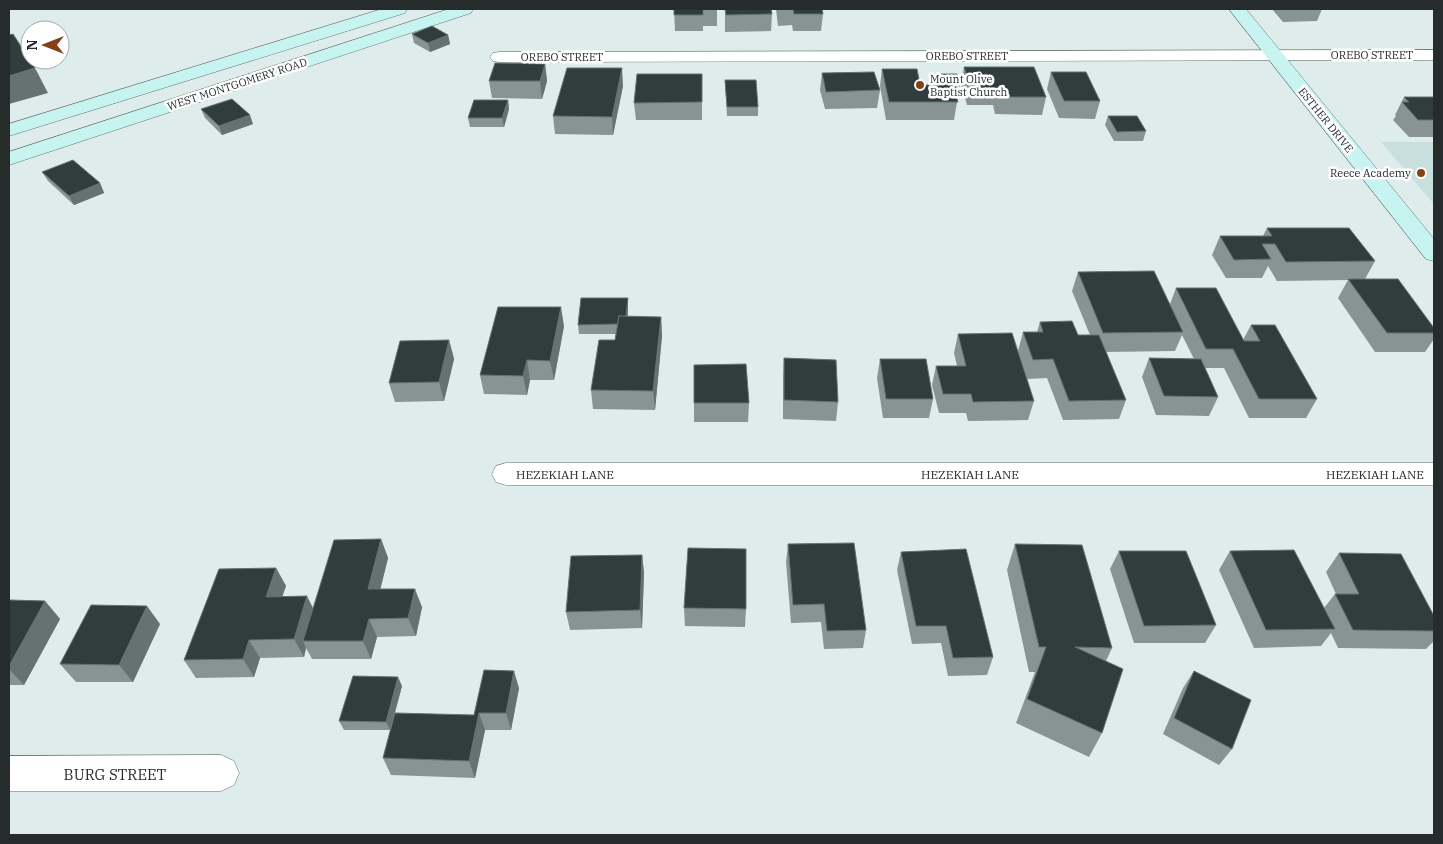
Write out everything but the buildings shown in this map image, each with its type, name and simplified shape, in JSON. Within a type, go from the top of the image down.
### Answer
[{"type":"main road","name":"WEST MONTGOMERY ROAD","points":[[9,130],[399,9]]},
{"type":"main road","name":"WEST MONTGOMERY ROAD","points":[[9,159],[464,9]]},
{"type":"main road","name":"ESTHER DRIVE","points":[[1236,9],[1434,254]]},
{"type":"main road","points":[[316,36],[341,50]]},
{"type":"main road","points":[[106,100],[122,122]]},
{"type":"street","name":"OREBO STREET","points":[[500,57],[1434,55]]},
{"type":"street","name":"HEZEKIAH LANE","points":[[506,474],[1434,474]]},
{"type":"street","name":"BURG STREET","points":[[9,774],[221,773]]},
{"type":"shaded area","name":"Reece Academy","points":[[1381,142],[1434,142],[1434,204]]},
{"type":"place","name":"Mount Olive Baptist Church","points":[[920,85]]},
{"type":"place","name":"Reece Academy","points":[[1421,173]]}]
